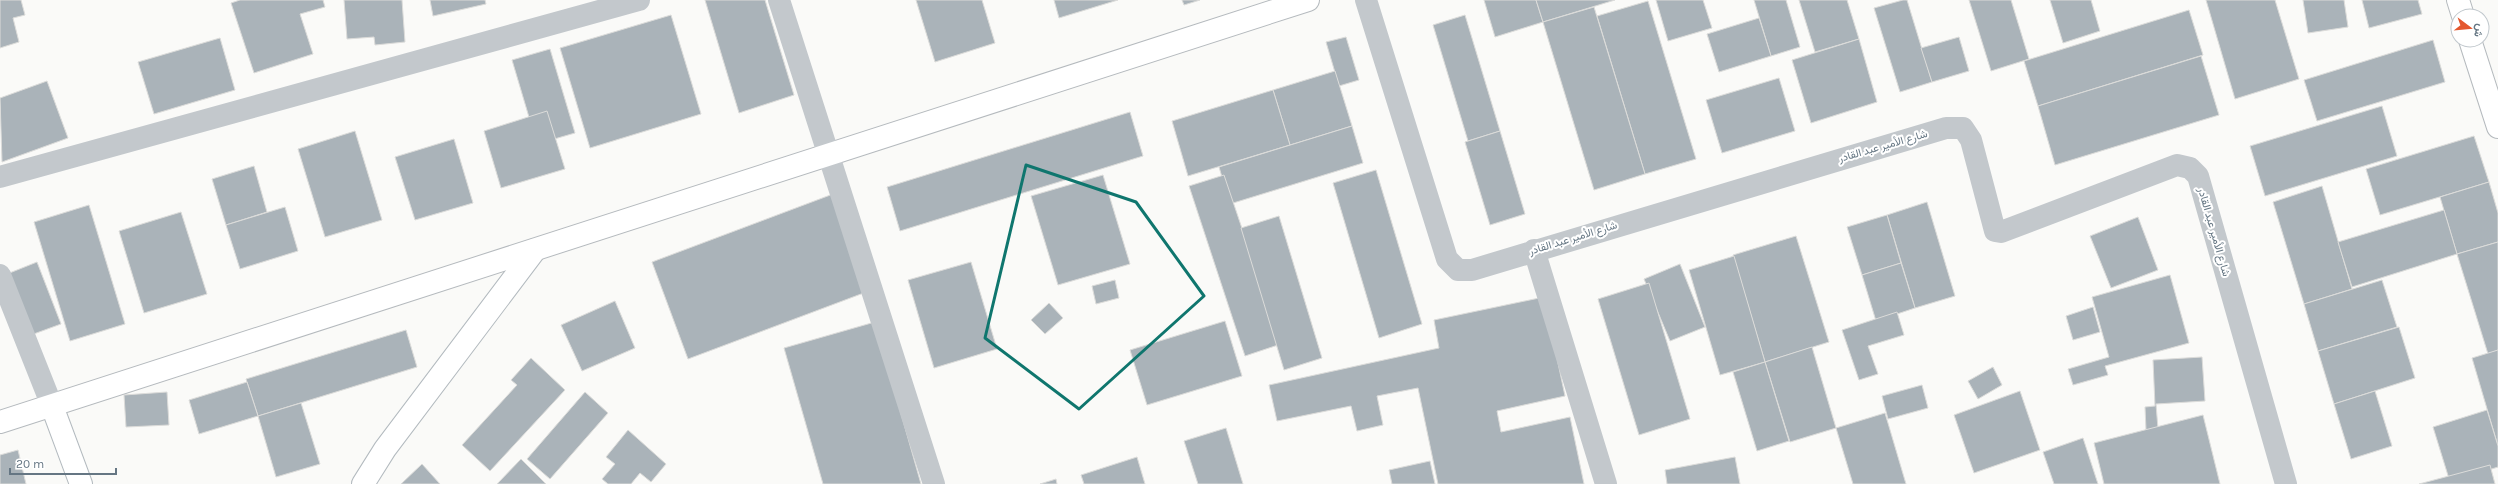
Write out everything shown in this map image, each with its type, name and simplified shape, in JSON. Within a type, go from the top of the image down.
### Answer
[{"type":"main road","points":[[0,422],[830,156],[1308,0]]},
{"type":"main road","points":[[2473,48],[2498,127]]},
{"type":"main road","points":[[363,484],[385,449],[535,250]]},
{"type":"main road","points":[[52,406],[81,484]]},
{"type":"street","points":[[0,178],[639,0]]},
{"type":"street","points":[[779,0],[934,484]]},
{"type":"street","name":"شارع الأمير عبد القادر","points":[[1366,0],[1447,259],[1458,270],[1472,270],[1534,250],[1946,128],[1963,128],[1971,140],[1995,231],[2001,232],[2177,166],[2190,168],[2198,176],[2286,484]]},
{"type":"street","points":[[1534,250],[1606,484]]},
{"type":"street","points":[[0,275],[52,406]]},
{"type":"highlighted area","points":[[1026,165],[1136,202],[1204,296],[1079,409],[985,338]]},
{"type":"building","points":[[0,0],[21,0],[25,15],[13,18],[19,42],[0,48]]},
{"type":"building","points":[[240,0],[323,0],[325,7],[300,14],[313,54],[254,73],[231,3]]},
{"type":"building","points":[[344,0],[402,0],[405,42],[375,45],[374,37],[347,39]]},
{"type":"building","points":[[430,0],[485,0],[486,4],[433,16]]},
{"type":"building","points":[[705,0],[765,0],[794,95],[739,113]]},
{"type":"building","points":[[916,0],[982,0],[995,43],[935,62]]},
{"type":"building","points":[[1054,0],[1118,0],[1059,18]]},
{"type":"building","points":[[1182,0],[1200,0],[1184,5]]},
{"type":"building","points":[[1484,0],[1536,0],[1543,22],[1495,37]]},
{"type":"building","points":[[1536,0],[1615,0],[1543,22]]},
{"type":"building","points":[[1656,0],[1703,0],[1712,28],[1668,41]]},
{"type":"building","points":[[1754,0],[1786,0],[1800,47],[1771,56]]},
{"type":"building","points":[[1799,0],[1847,0],[1859,39],[1815,52]]},
{"type":"building","points":[[1907,0],[1932,82],[1900,92],[1874,8]]},
{"type":"building","points":[[1969,0],[2011,0],[2029,59],[1991,71]]},
{"type":"building","points":[[2050,0],[2091,0],[2100,31],[2063,43]]},
{"type":"building","points":[[2206,0],[2275,0],[2299,79],[2235,99]]},
{"type":"building","points":[[2303,0],[2344,0],[2348,27],[2308,33]]},
{"type":"building","points":[[2362,0],[2418,0],[2422,14],[2369,28]]},
{"type":"building","points":[[1648,1],[1696,159],[1645,174],[1597,16]]},
{"type":"building","points":[[1594,7],[1645,174],[1594,190],[1543,22]]},
{"type":"building","points":[[2189,10],[2203,55],[2038,106],[2024,61]]},
{"type":"building","points":[[671,15],[701,114],[590,148],[560,48]]},
{"type":"building","points":[[1465,15],[1500,131],[1468,141],[1433,25]]},
{"type":"building","points":[[1759,18],[1771,56],[1719,72],[1707,34]]},
{"type":"building","points":[[1346,37],[1359,80],[1339,86],[1326,42]]},
{"type":"building","points":[[1959,37],[1969,71],[1932,82],[1921,48]]},
{"type":"building","points":[[220,38],[235,90],[154,114],[138,62]]},
{"type":"building","points":[[1859,39],[1877,102],[1811,123],[1792,60]]},
{"type":"building","points":[[2433,40],[2445,82],[2317,121],[2304,80]]},
{"type":"building","points":[[550,49],[575,133],[537,144],[512,60]]},
{"type":"building","points":[[2201,56],[2219,115],[2055,165],[2038,106]]},
{"type":"building","points":[[1335,71],[1352,126],[1290,145],[1273,90]]},
{"type":"building","points":[[1779,78],[1795,131],[1722,153],[1706,100]]},
{"type":"building","points":[[47,81],[68,138],[2,162],[0,98]]},
{"type":"building","points":[[1273,90],[1290,145],[1188,176],[1172,121]]},
{"type":"building","points":[[2382,106],[2397,156],[2265,196],[2250,146]]},
{"type":"building","points":[[547,111],[565,169],[501,188],[484,131]]},
{"type":"building","points":[[1130,112],[1143,156],[900,231],[887,187]]},
{"type":"building","points":[[1352,126],[1363,163],[1230,204],[1219,167]]},
{"type":"building","points":[[355,131],[382,220],[325,237],[298,149]]},
{"type":"building","points":[[1500,131],[1525,214],[1490,225],[1465,142]]},
{"type":"building","points":[[2474,136],[2489,182],[2380,215],[2366,169]]},
{"type":"building","points":[[454,139],[473,203],[415,220],[395,157]]},
{"type":"building","points":[[254,166],[267,212],[226,225],[212,179]]},
{"type":"building","points":[[1376,170],[1422,324],[1379,338],[1333,183]]},
{"type":"building","points":[[1103,175],[1130,264],[1058,285],[1031,196]]},
{"type":"building","points":[[1224,175],[1281,344],[1245,356],[1189,186]]},
{"type":"building","points":[[2489,182],[2498,213],[2498,242],[2457,254],[2440,197]]},
{"type":"building","points":[[2322,186],[2352,289],[2304,304],[2273,202]]},
{"type":"building","points":[[833,194],[869,291],[688,359],[652,262]]},
{"type":"building","points":[[1927,202],[1955,296],[1915,308],[1887,215]]},
{"type":"building","points":[[89,205],[125,324],[70,341],[34,222]]},
{"type":"building","points":[[285,207],[298,251],[240,269],[226,225]]},
{"type":"building","points":[[2444,210],[2457,254],[2352,287],[2338,242]]},
{"type":"building","points":[[181,212],[207,294],[144,313],[119,231]]},
{"type":"building","points":[[1887,215],[1901,263],[1862,275],[1847,227]]},
{"type":"building","points":[[1279,216],[1322,358],[1284,370],[1241,228]]},
{"type":"building","points":[[2138,217],[2158,270],[2111,288],[2090,236]]},
{"type":"building","points":[[1796,236],[1829,342],[1765,362],[1733,255]]},
{"type":"building","points":[[2498,242],[2498,350],[2488,354],[2457,254]]},
{"type":"building","points":[[1734,256],[1765,362],[1720,375],[1689,270]]},
{"type":"building","points":[[37,262],[61,324],[31,335],[7,274]]},
{"type":"building","points":[[971,262],[997,349],[934,368],[908,280]]},
{"type":"building","points":[[1901,263],[1915,308],[1876,321],[1862,275]]},
{"type":"building","points":[[1680,264],[1705,327],[1670,341],[1644,279]]},
{"type":"building","points":[[2170,275],[2189,343],[2105,366],[2108,375],[2073,385],[2068,369],[2109,357],[2092,297]]},
{"type":"building","points":[[1115,280],[1119,298],[1096,304],[1092,286]]},
{"type":"building","points":[[2382,280],[2397,327],[2318,351],[2304,304]]},
{"type":"building","points":[[1649,283],[1690,419],[1639,435],[1598,299]]},
{"type":"building","points":[[1544,297],[1565,396],[1497,411],[1501,432],[1570,417],[1584,484],[1438,484],[1418,388],[1377,396],[1383,425],[1357,431],[1351,406],[1277,421],[1269,385],[1439,348],[1434,320]]},
{"type":"building","points":[[615,301],[635,348],[582,371],[561,325]]},
{"type":"building","points":[[1049,303],[1063,318],[1045,334],[1031,320]]},
{"type":"building","points":[[2093,307],[2100,332],[2073,340],[2066,316]]},
{"type":"building","points":[[1897,312],[1904,335],[1868,346],[1878,374],[1859,380],[1842,330]]},
{"type":"building","points":[[1225,321],[1242,376],[1147,405],[1130,350]]},
{"type":"building","points":[[875,322],[921,484],[823,484],[784,348]]},
{"type":"building","points":[[2399,327],[2415,378],[2334,404],[2318,351]]},
{"type":"building","points":[[406,330],[417,367],[258,416],[246,379]]},
{"type":"building","points":[[1812,347],[1836,428],[1790,442],[1765,362]]},
{"type":"building","points":[[2498,350],[2498,446],[2472,358]]},
{"type":"building","points":[[2202,357],[2205,401],[2156,404],[2158,429],[2146,430],[2145,407],[2155,406],[2153,360]]},
{"type":"building","points":[[531,358],[565,390],[490,471],[462,445],[517,385],[511,380]]},
{"type":"building","points":[[1765,362],[1789,441],[1757,451],[1733,372]]},
{"type":"building","points":[[1993,367],[2002,385],[1978,399],[1968,381]]},
{"type":"building","points":[[247,382],[258,416],[199,434],[189,400]]},
{"type":"building","points":[[1922,385],[1928,408],[1888,419],[1882,396]]},
{"type":"building","points":[[2020,391],[2040,450],[1974,473],[1954,415]]},
{"type":"building","points":[[2375,391],[2392,446],[2351,459],[2334,404]]},
{"type":"building","points":[[167,392],[169,425],[126,427],[124,395]]},
{"type":"building","points":[[585,392],[608,413],[550,479],[527,459]]},
{"type":"building","points":[[301,403],[320,464],[276,477],[258,416]]},
{"type":"building","points":[[2487,410],[2498,446],[2498,467],[2450,482],[2433,427]]},
{"type":"building","points":[[1885,413],[1906,484],[1853,484],[1836,428]]},
{"type":"building","points":[[2203,415],[2220,484],[2104,484],[2094,443]]},
{"type":"building","points":[[1226,428],[1243,484],[1198,484],[1184,441]]},
{"type":"building","points":[[628,430],[666,464],[651,482],[640,473],[631,484],[608,484],[602,479],[615,464],[606,457]]},
{"type":"building","points":[[2083,438],[2098,484],[2054,484],[2043,452]]},
{"type":"building","points":[[18,450],[26,484],[0,484],[0,455]]},
{"type":"building","points":[[1137,457],[1145,484],[1084,484],[1081,475]]},
{"type":"building","points":[[1735,457],[1740,484],[1667,484],[1665,470]]},
{"type":"building","points":[[521,459],[546,484],[497,484]]},
{"type":"building","points":[[1430,461],[1435,484],[1392,484],[1389,470]]},
{"type":"building","points":[[422,464],[440,484],[401,484]]},
{"type":"building","points":[[2490,465],[2495,484],[2419,484]]},
{"type":"building","points":[[1056,479],[1057,484],[1040,484]]}]
